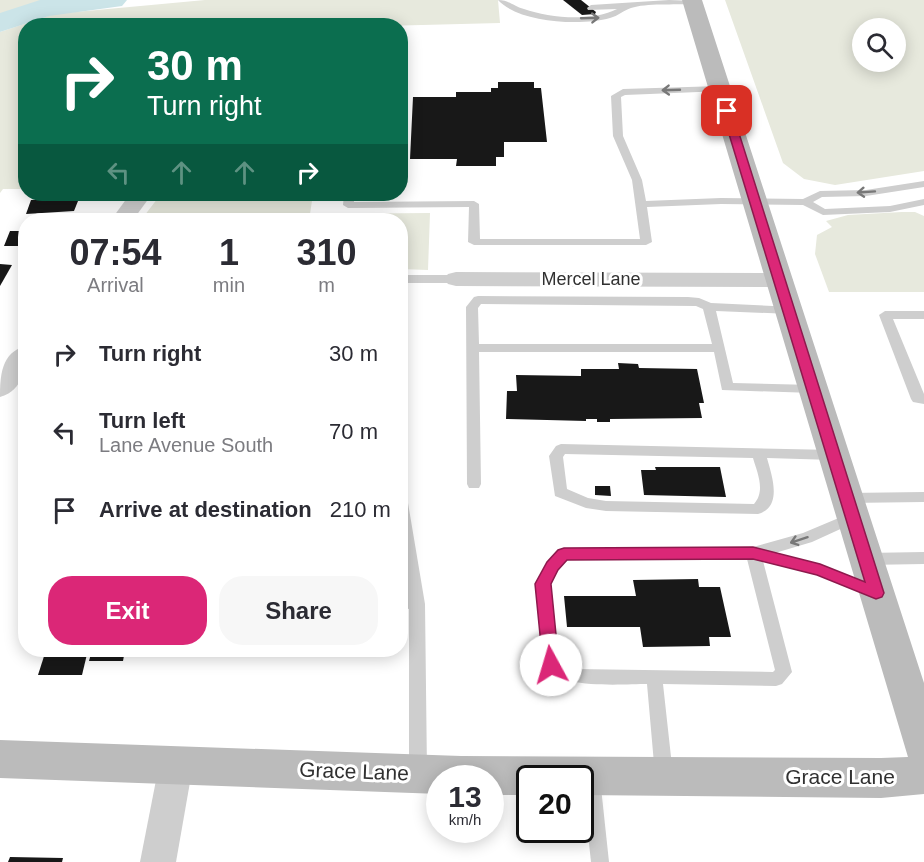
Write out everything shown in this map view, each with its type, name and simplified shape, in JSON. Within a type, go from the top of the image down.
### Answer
[{"type":"main road","points":[[692,1],[924,747]]},
{"type":"main road","name":"Grace Lane","points":[[0,759],[516,775]]},
{"type":"main road","name":"Grace Lane","points":[[594,776],[881,778],[924,775]]},
{"type":"street","name":"Mercel Lane","points":[[456,279],[785,295]]},
{"type":"street","points":[[0,388],[18,364]]},
{"type":"street","points":[[158,862],[176,765]]},
{"type":"lane","points":[[501,0],[512,8],[535,15],[585,18],[604,17],[628,3]]},
{"type":"lane","points":[[591,8],[628,3],[692,1]]},
{"type":"lane","points":[[512,8],[573,8]]},
{"type":"lane","points":[[348,201],[348,205],[474,204],[474,242],[646,242],[637,180],[618,136],[616,96],[623,92],[720,89]]},
{"type":"lane","points":[[805,202],[820,194],[866,193],[924,184]]},
{"type":"lane","points":[[641,204],[805,202],[823,212],[890,209],[924,202]]},
{"type":"lane","name":"Mercel Lane","points":[[408,279],[456,279]]},
{"type":"lane","points":[[474,484],[471,307],[478,300],[688,301],[699,302],[709,307],[785,295]]},
{"type":"lane","points":[[709,307],[727,387],[813,389]]},
{"type":"lane","points":[[924,315],[885,315],[918,399],[924,399]]},
{"type":"lane","points":[[472,348],[719,348]]},
{"type":"lane","points":[[758,453],[766,483],[766,500],[758,509],[606,506],[586,503],[560,492],[556,456],[561,449],[758,453],[834,455]]},
{"type":"lane","points":[[753,553],[807,538],[850,508],[924,497]]},
{"type":"lane","points":[[753,553],[784,672],[776,679],[573,676],[551,665],[543,584],[552,566],[564,554],[753,553],[820,570],[876,593]]},
{"type":"lane","points":[[866,559],[924,558]]},
{"type":"lane","points":[[409,602],[418,773]]},
{"type":"lane","points":[[654,677],[664,775]]},
{"type":"lane","points":[[594,805],[600,862]]},
{"type":"shaded area","points":[[0,0],[77,0],[42,4],[0,18]]},
{"type":"shaded area","points":[[205,0],[498,0],[500,23],[408,25],[408,18],[42,18],[54,14]]},
{"type":"shaded area","points":[[725,0],[924,0],[924,171],[835,185],[804,179],[783,163]]},
{"type":"shaded area","points":[[18,26],[18,189],[3,189],[0,193],[0,32]]},
{"type":"shaded area","points":[[156,201],[312,201],[310,213],[146,213]]},
{"type":"shaded area","points":[[915,212],[924,216],[924,292],[829,292],[815,254],[817,235],[832,227],[826,221],[848,215]]},
{"type":"shaded area","points":[[408,213],[430,213],[428,270],[408,269]]},
{"type":"building","points":[[563,0],[581,0],[596,12],[582,15]]},
{"type":"building","points":[[498,82],[534,82],[534,88],[541,88],[547,142],[504,142],[504,157],[496,157],[496,166],[456,166],[457,159],[410,159],[413,97],[456,97],[456,92],[491,92],[491,88],[498,88]]},
{"type":"building","points":[[31,201],[78,201],[74,211],[26,213]]},
{"type":"building","points":[[10,231],[18,231],[18,246],[4,246]]},
{"type":"building","points":[[0,264],[12,265],[0,286]]},
{"type":"building","points":[[618,363],[638,364],[639,368],[697,369],[704,403],[699,403],[702,418],[610,419],[610,422],[597,422],[597,419],[586,419],[586,421],[506,419],[507,391],[517,391],[516,375],[581,376],[581,369],[619,369]]},
{"type":"building","points":[[655,467],[720,467],[726,497],[644,495],[641,470],[656,470]]},
{"type":"building","points":[[595,486],[610,486],[611,496],[595,495]]},
{"type":"building","points":[[698,579],[699,587],[720,587],[731,637],[709,637],[710,646],[643,647],[640,627],[567,627],[564,596],[636,596],[633,580]]},
{"type":"building","points":[[44,657],[86,657],[82,675],[38,675]]},
{"type":"building","points":[[90,657],[124,657],[123,661],[89,661]]},
{"type":"building","points":[[10,857],[63,858],[62,862],[8,862]]},
{"type":"waterway","points":[[0,23],[44,8],[112,0]]},
{"type":"route","points":[[551,665],[543,584],[552,566],[564,554],[753,553],[820,570],[876,593],[727,111]]}]
